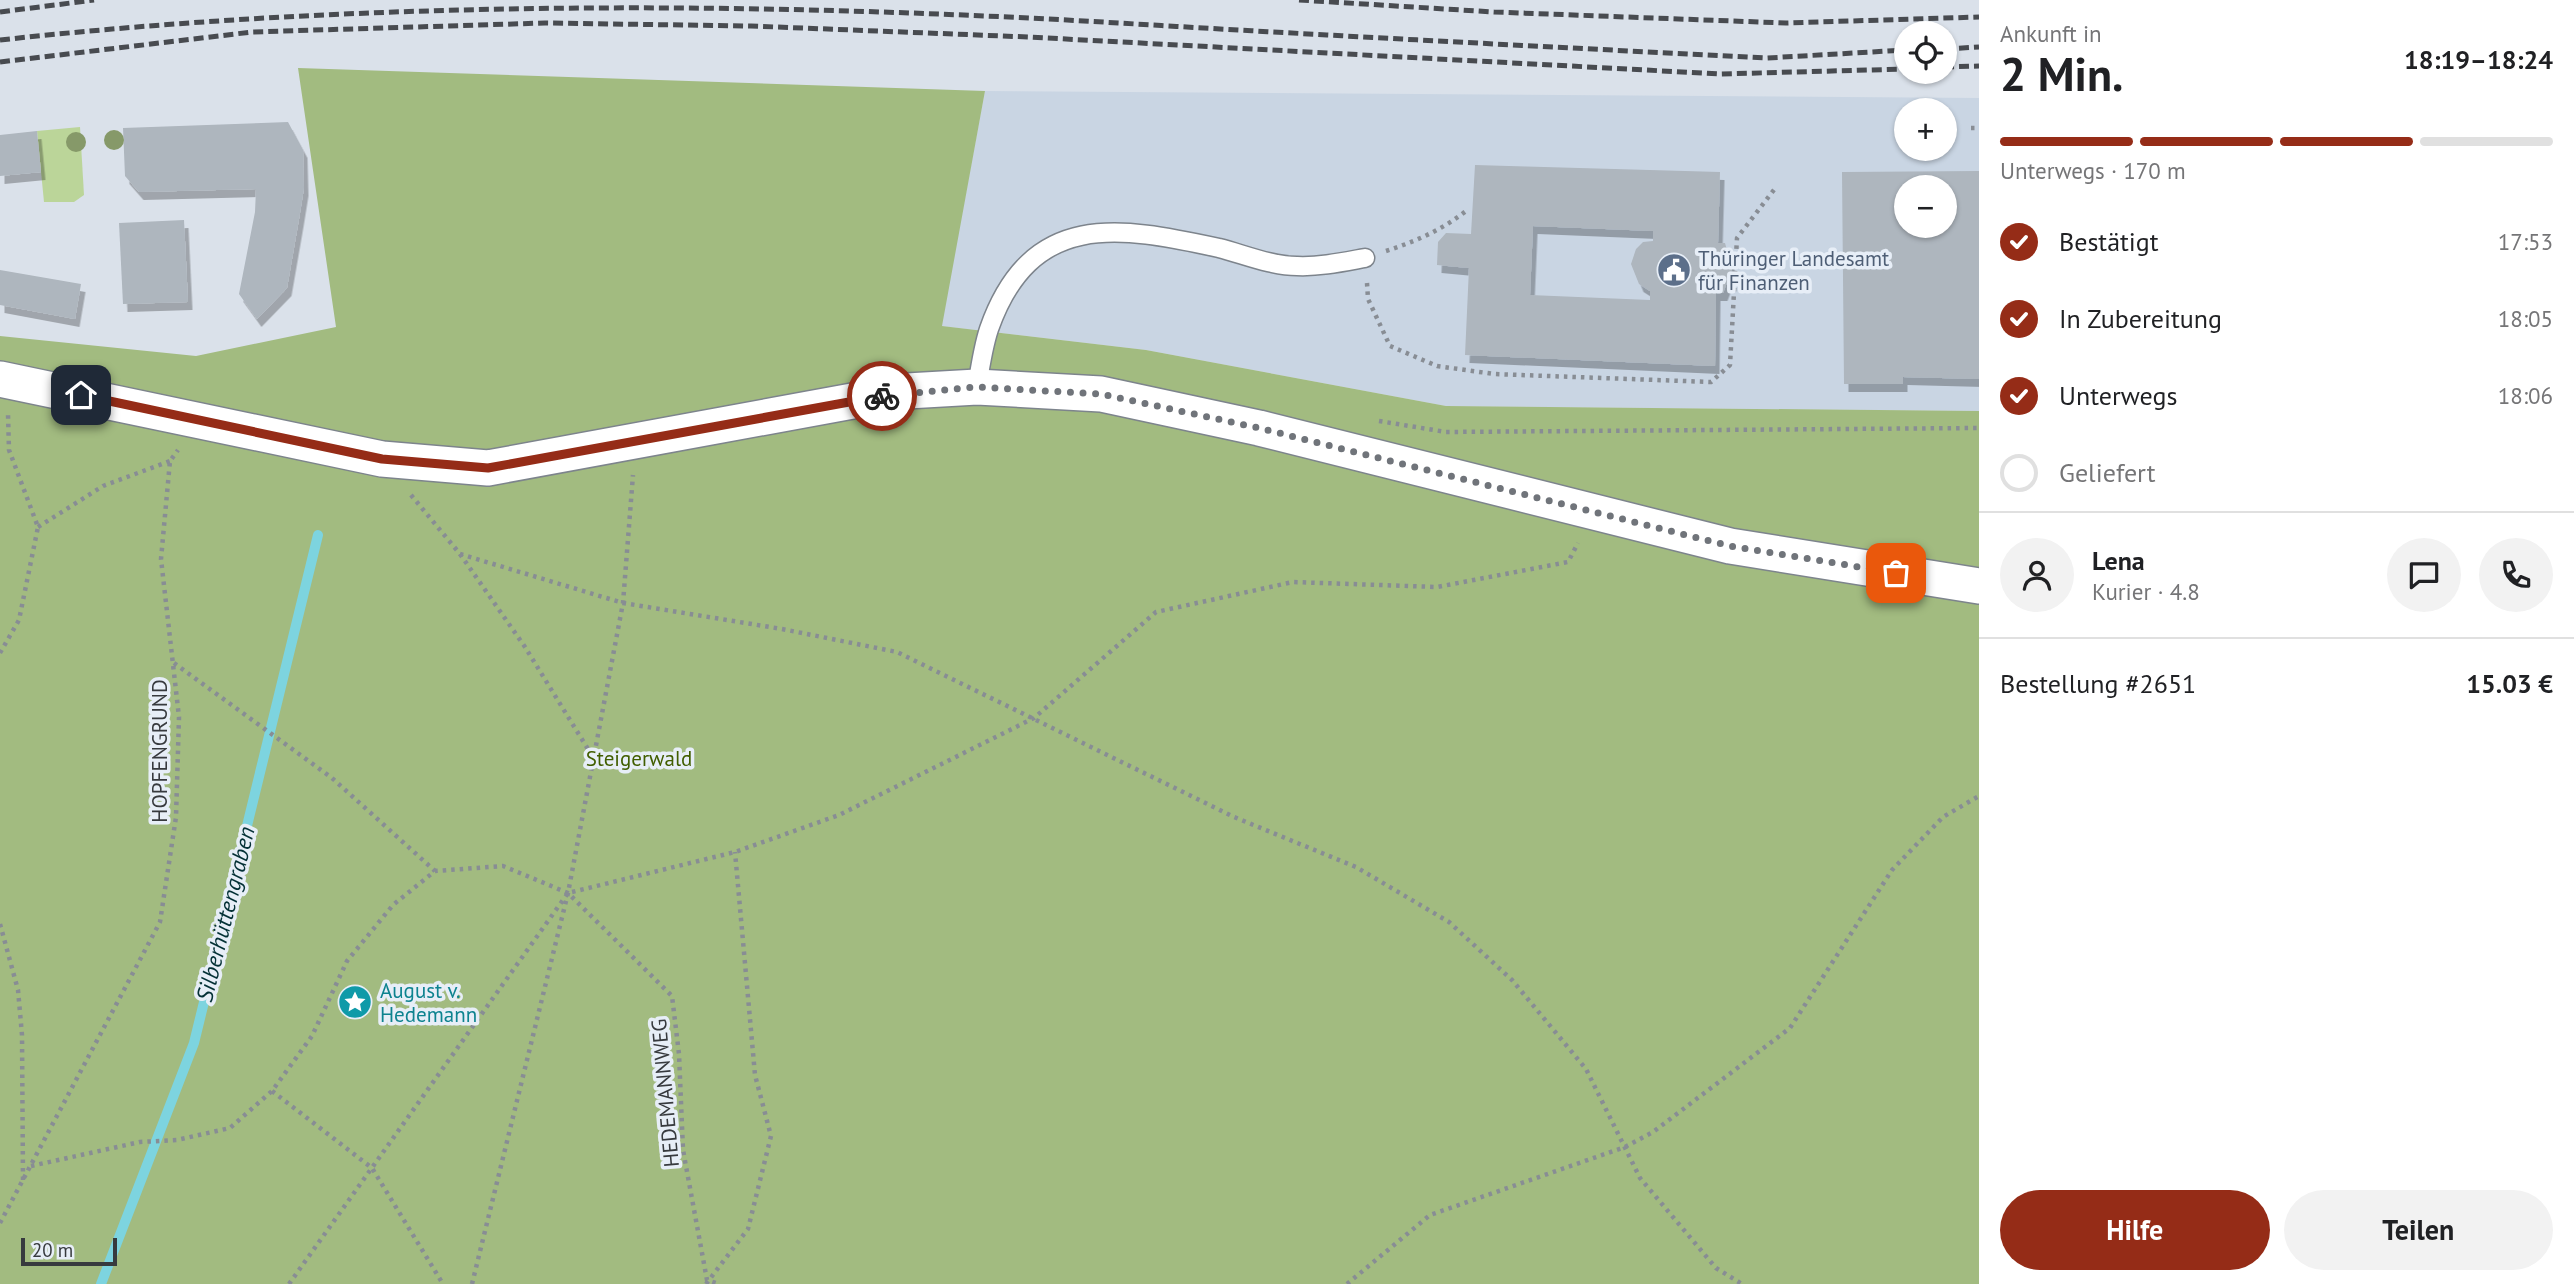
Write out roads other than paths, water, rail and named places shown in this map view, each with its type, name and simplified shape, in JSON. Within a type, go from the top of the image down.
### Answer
[{"type":"street","points":[[4,380],[203,419],[382,459],[488,468],[907,391],[976,387],[1101,394],[1259,428],[1730,546],[1979,586]]},
{"type":"lane","points":[[976,387],[988,332],[1000,301],[1024,267],[1049,248],[1093,232],[1129,232],[1180,240],[1294,266],[1365,258]]},
{"type":"waterway","name":"Silberhüttengraben","points":[[101,1284],[194,1043],[318,535]]},
{"type":"railway","points":[[0,12],[94,0]]},
{"type":"railway","points":[[1299,0],[1494,12],[1786,23],[1979,17]]},
{"type":"railway","points":[[0,40],[277,17],[417,11],[699,8],[980,16],[1767,58],[1894,51]]},
{"type":"railway","points":[[0,62],[252,32],[545,23],[751,26],[1028,37],[1720,74],[1894,69]]},
{"type":"railway","points":[[1957,48],[1979,47]]},
{"type":"railway","points":[[1957,67],[1979,66]]},
{"type":"place","name":"Thüringer Landesamt für Finanzen","points":[[1674,270]]},
{"type":"place","name":"August v. Hedemann","points":[[355,1002]]},
{"type":"park label","name":"Steigerwald","points":[[639,758]]}]
